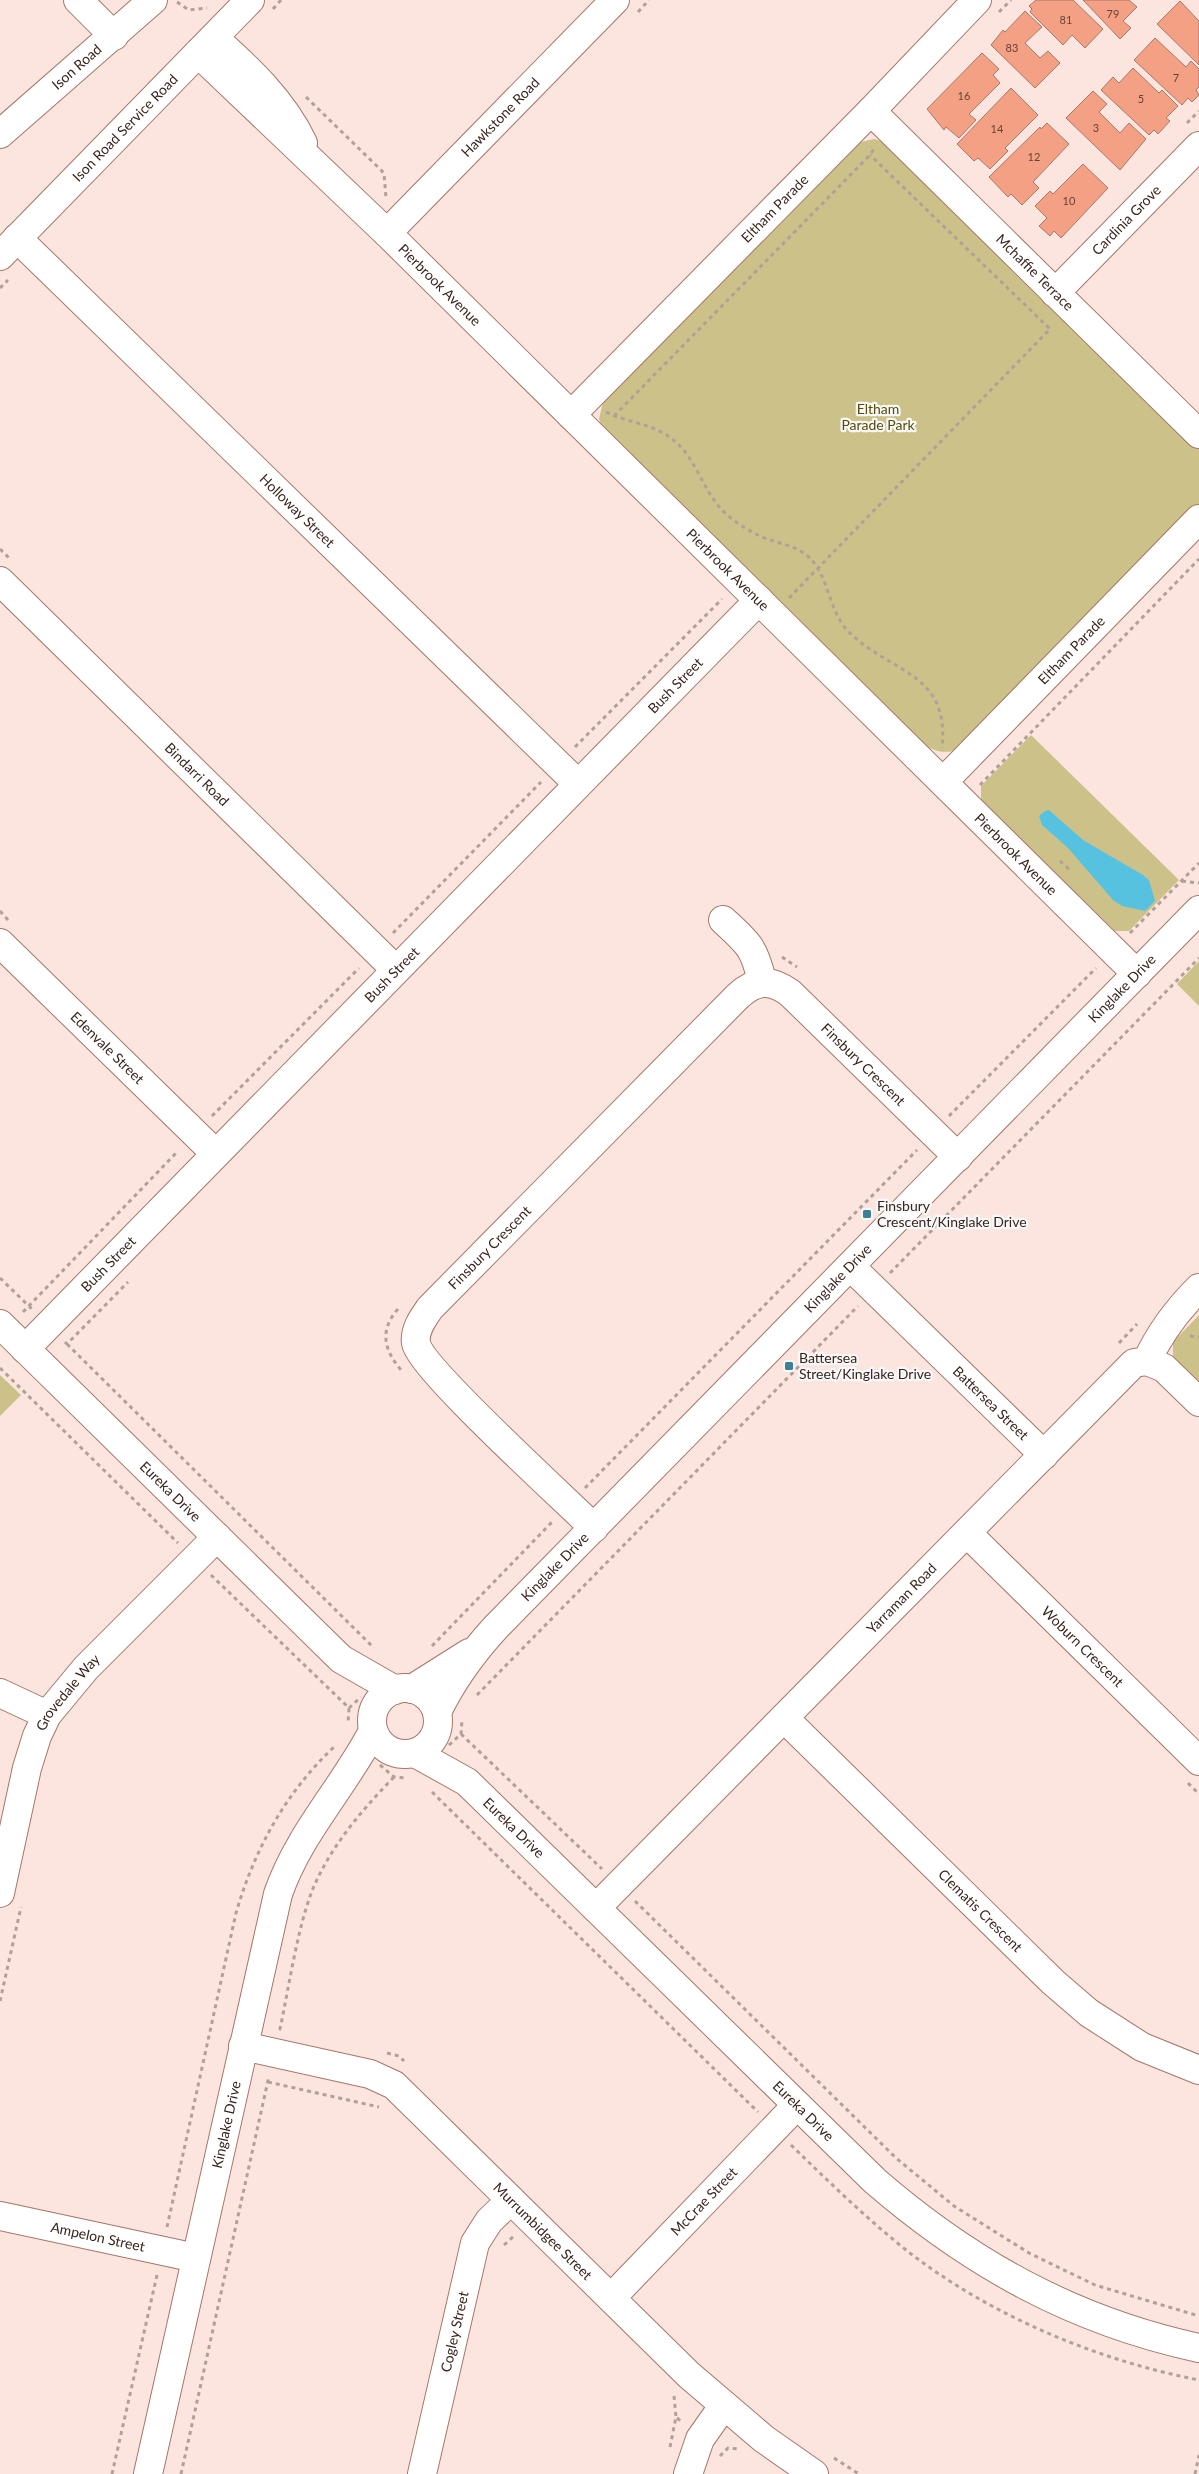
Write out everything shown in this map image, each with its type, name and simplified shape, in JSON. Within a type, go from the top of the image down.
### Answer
[{"type":"street","points":[[78,0],[114,36]]},
{"type":"street","name":"Ison Road","points":[[0,134],[153,0]]},
{"type":"street","name":"Ison Road Service Road","points":[[9,247],[250,0]]},
{"type":"street","name":"Hawkstone Road","points":[[394,226],[616,0]]},
{"type":"street","name":"Eltham Parade","points":[[579,407],[879,119],[987,7]]},
{"type":"street","name":"Pierbrook Avenue","points":[[206,46],[283,108],[315,167],[394,226],[579,407],[758,610],[949,775],[1123,937],[1137,974]]},
{"type":"street","name":"Mchaffie Terrace","points":[[879,119],[1199,434]]},
{"type":"street","name":"Cardinia Grove","points":[[1055,293],[1199,146]]},
{"type":"street","name":"Holloway Street","points":[[9,247],[578,783]]},
{"type":"street","name":"Eltham Parade","points":[[949,775],[1199,519]]},
{"type":"street","name":"Bindarri Road","points":[[0,581],[395,969]]},
{"type":"street","name":"Bush Street","points":[[25,1349],[58,1335],[215,1154],[578,783],[758,610]]},
{"type":"street","name":"Kinglake Drive","points":[[148,2474],[272,1920],[284,1877],[300,1844],[320,1812],[478,1646],[1199,910]]},
{"type":"street","points":[[724,920],[744,939],[756,955],[762,981]]},
{"type":"street","name":"Edenvale Street","points":[[0,943],[215,1154]]},
{"type":"street","name":"Finsbury Crescent","points":[[594,1528],[430,1365],[416,1342],[419,1326],[430,1308],[737,997],[746,989],[762,981],[780,986],[790,993],[958,1157]]},
{"type":"street","name":"Battersea Street","points":[[851,1267],[1044,1455]]},
{"type":"street","points":[[1199,1288],[1182,1305],[1164,1328],[1147,1361],[1164,1368],[1199,1402]]},
{"type":"street","name":"Eureka Drive","points":[[0,1324],[341,1658],[400,1727],[467,1782],[875,2181],[908,2210],[974,2258],[1044,2296],[1079,2311],[1146,2334],[1199,2348]]},
{"type":"street","name":"Yarraman Road","points":[[596,1908],[633,1894],[784,1718],[1134,1363],[1147,1361]]},
{"type":"street","name":"Woburn Crescent","points":[[967,1533],[1199,1762]]},
{"type":"street","name":"Grovedale Way","points":[[11,1899],[27,1768],[37,1736],[46,1716],[67,1688],[203,1572],[217,1537]]},
{"type":"street","points":[[0,1693],[46,1716]]},
{"type":"street","name":"Clematis Crescent","points":[[784,1718],[1067,1995],[1089,2013],[1142,2047],[1199,2070]]},
{"type":"street","name":"Murrumbidgee Street","points":[[243,2046],[281,2037],[354,2070],[386,2080],[401,2091],[689,2375],[764,2439],[821,2464]]},
{"type":"street","name":"McCrae Street","points":[[611,2298],[797,2105]]},
{"type":"street","name":"Cogley Street","points":[[422,2474],[474,2243],[489,2221],[511,2200]]},
{"type":"street","name":"Ampelon Street","points":[[0,2216],[196,2258]]},
{"type":"street","points":[[688,2474],[700,2438],[724,2405]]},
{"type":"path","points":[[987,7],[1011,0]]},
{"type":"path","points":[[300,92],[384,173],[386,202],[394,226]]},
{"type":"path","points":[[614,416],[870,156],[879,119]]},
{"type":"path","points":[[718,592],[758,610],[817,568],[1050,328],[870,156]]},
{"type":"path","points":[[579,407],[655,427],[673,439],[684,450],[706,490],[721,509],[736,523],[757,535],[803,552],[817,568],[834,611],[846,629],[865,645],[914,676],[930,692],[940,708],[944,724],[941,753],[949,775],[976,789],[1199,559]]},
{"type":"path","points":[[1057,859],[1071,872]]},
{"type":"path","points":[[427,1650],[567,1501],[930,1130],[1199,863]]},
{"type":"path","points":[[1181,881],[1199,884]]},
{"type":"path","points":[[756,955],[772,954],[794,964],[801,970]]},
{"type":"path","points":[[473,1698],[1199,958]]},
{"type":"path","points":[[0,1278],[378,1651]]},
{"type":"path","points":[[58,1335],[129,1281]]},
{"type":"path","points":[[399,1308],[388,1323],[387,1345],[390,1357],[407,1377]]},
{"type":"path","points":[[0,1368],[203,1572],[400,1727],[633,1894],[896,2158],[954,2206],[1029,2254],[1095,2285],[1199,2316]]},
{"type":"path","points":[[112,2474],[236,1913],[245,1880],[263,1840],[286,1800],[311,1768],[400,1727],[462,1710],[400,1727]]},
{"type":"path","points":[[400,1727],[418,1778],[400,1727]]},
{"type":"path","points":[[181,2474],[281,2037],[312,1891],[329,1857],[366,1806],[400,1727]]},
{"type":"path","points":[[0,2001],[11,1899]]},
{"type":"path","points":[[380,2052],[399,2056],[405,2063]]},
{"type":"path","points":[[1189,2378],[1199,2380]]},
{"type":"path","points":[[714,2462],[728,2448],[740,2449]]},
{"type":"path","points":[[1195,2474],[1199,2455]]},
{"type":"path","points":[[821,2464],[859,2474]]},
{"type":"green space","name":"Eltham Parade Park","points":[[874,139],[882,141],[894,150],[1199,449],[1199,505],[961,748],[945,752],[931,749],[922,743],[602,427],[599,419],[603,402],[856,143]]},
{"type":"green space","points":[[1031,735],[1179,880],[1129,931],[1115,931],[981,800],[981,786]]},
{"type":"green space","points":[[1199,961],[1199,1006],[1177,984]]},
{"type":"green space","points":[[1199,1315],[1199,1381],[1173,1356],[1173,1342]]},
{"type":"green space","points":[[0,1375],[21,1395],[0,1416]]},
{"type":"water","points":[[1049,810],[1083,840],[1149,880],[1155,901],[1145,911],[1122,906],[1113,900],[1068,848],[1042,825],[1039,816]]},
{"type":"building","points":[[1036,0],[1073,0],[1103,29],[1085,48],[1072,35],[1063,45],[1030,12],[1032,9],[1029,6]]},
{"type":"building","points":[[1083,0],[1129,0],[1137,7],[1123,21],[1131,28],[1120,39]]},
{"type":"building","points":[[1180,1],[1199,21],[1199,65],[1157,24]]},
{"type":"building","points":[[1025,11],[1042,27],[1025,43],[1040,58],[1048,51],[1060,63],[1035,88],[991,45],[1003,30],[1005,32]]},
{"type":"building","points":[[1155,38],[1186,67],[1191,61],[1199,69],[1199,87],[1196,90],[1199,95],[1192,102],[1188,98],[1182,105],[1134,60]]},
{"type":"building","points":[[982,53],[999,69],[993,75],[1000,83],[969,114],[976,120],[959,138],[946,127],[944,130],[927,109]]},
{"type":"building","points":[[1133,68],[1159,93],[1162,90],[1178,106],[1166,118],[1170,121],[1158,134],[1154,130],[1149,135],[1101,90],[1113,77],[1119,83]]},
{"type":"building","points":[[1011,88],[1038,115],[1005,148],[1008,151],[990,169],[978,158],[974,161],[957,144]]},
{"type":"building","points":[[1093,91],[1107,104],[1099,112],[1120,133],[1129,123],[1146,139],[1120,170],[1066,118]]},
{"type":"building","points":[[1047,123],[1069,144],[1033,182],[1039,188],[1022,205],[1011,194],[1008,197],[989,177],[1040,127],[1041,129]]},
{"type":"building","points":[[1083,164],[1108,188],[1061,238],[1054,231],[1050,236],[1039,226],[1047,218],[1035,206],[1050,191],[1053,194]]},
{"type":"place","name":"Finsbury Crescent/Kinglake Drive","points":[[867,1214]]},
{"type":"place","name":"Battersea Street/Kinglake Drive","points":[[789,1366]]}]
